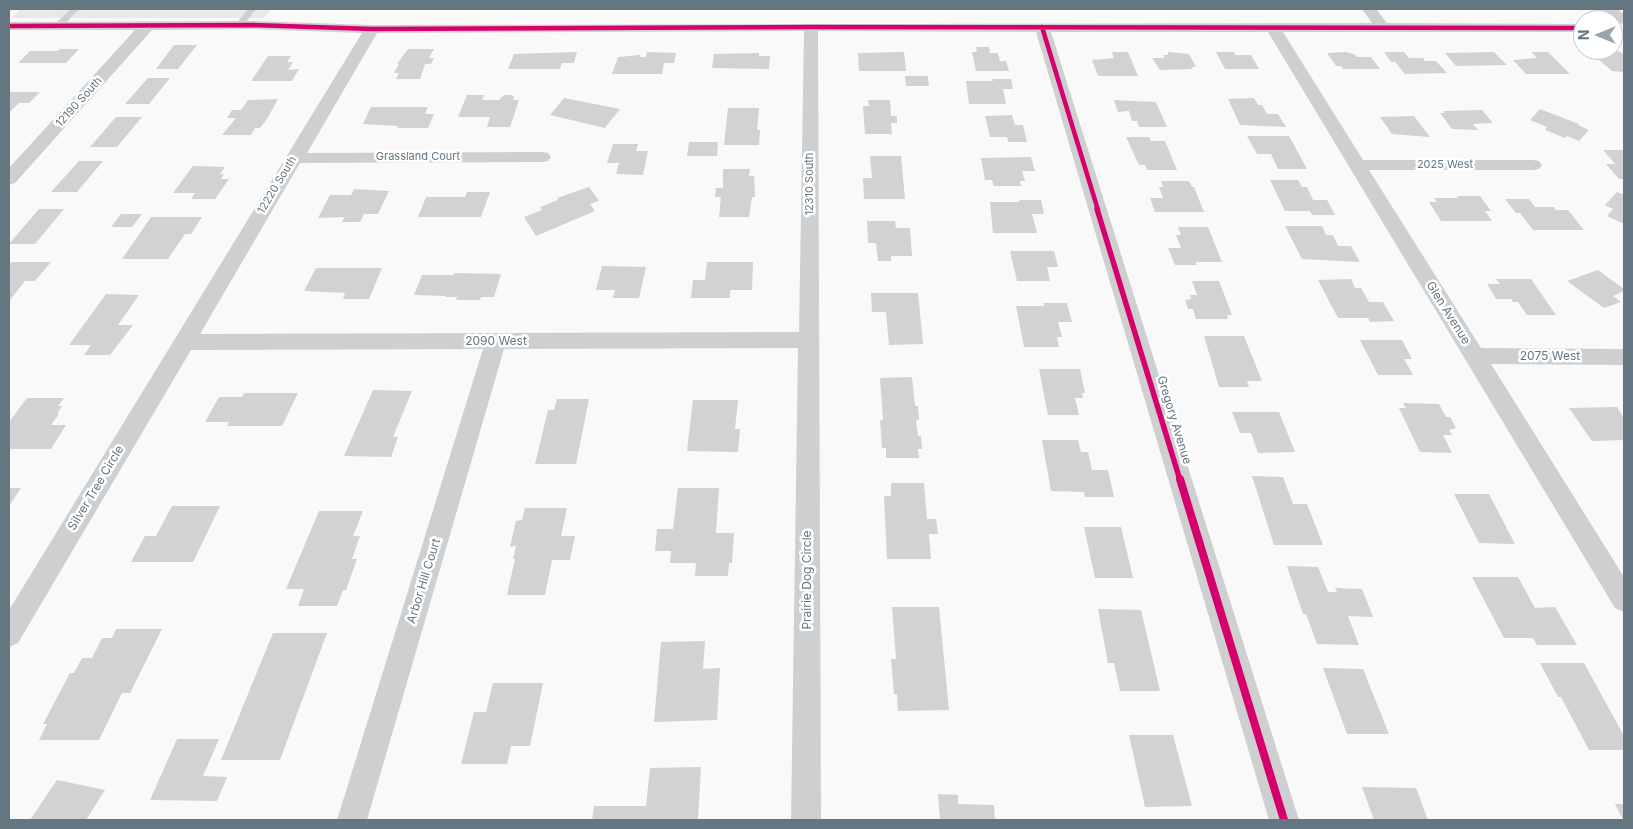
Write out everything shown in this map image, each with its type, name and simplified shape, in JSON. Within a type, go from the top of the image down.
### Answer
[{"type":"street","points":[[1369,9],[1383,28]]},
{"type":"street","points":[[1608,9],[1624,20]]},
{"type":"street","points":[[9,26],[239,25],[372,29],[631,22],[811,27],[1573,28]]},
{"type":"street","name":"12190 South","points":[[9,179],[148,25]]},
{"type":"street","name":"12310 South","points":[[808,340],[811,27]]},
{"type":"street","name":"Gregory Avenue","points":[[1042,27],[1284,820]]},
{"type":"street","name":"Glen Avenue","points":[[1272,27],[1624,600]]},
{"type":"street","name":"12220 South","points":[[183,342],[372,29]]},
{"type":"street","name":"Grassland Court","points":[[294,158],[542,157]]},
{"type":"street","name":"2025 West","points":[[1357,165],[1533,165]]},
{"type":"street","name":"2090 West","points":[[183,342],[808,340]]},
{"type":"street","name":"Prairie Dog Circle","points":[[806,820],[808,340]]},
{"type":"street","name":"Arbor Hill Court","points":[[352,820],[496,341]]},
{"type":"street","name":"Silver Tree Circle","points":[[9,634],[183,342]]},
{"type":"street","name":"2075 West","points":[[1475,356],[1624,356]]},
{"type":"lane","points":[[58,26],[75,9]]},
{"type":"lane","points":[[239,25],[252,9]]},
{"type":"shaded area","points":[[21,9],[271,9],[264,18],[11,18]]},
{"type":"building","points":[[174,45],[197,45],[178,69],[156,69]]},
{"type":"building","points":[[976,47],[989,47],[990,53],[998,53],[1000,61],[1006,61],[1009,71],[976,71],[972,52],[977,52]]},
{"type":"building","points":[[60,49],[79,49],[66,63],[18,63],[30,51],[58,51]]},
{"type":"building","points":[[408,49],[434,49],[429,58],[434,58],[431,64],[425,64],[420,79],[396,79],[399,73],[394,73],[399,64],[397,64]]},
{"type":"building","points":[[577,52],[574,63],[562,63],[560,69],[508,69],[514,54]]},
{"type":"building","points":[[647,52],[676,53],[674,63],[664,63],[662,74],[612,74],[618,57],[640,55],[640,57],[646,57]]},
{"type":"building","points":[[904,52],[906,71],[859,71],[858,53]]},
{"type":"building","points":[[1112,52],[1128,52],[1138,76],[1098,76],[1092,60],[1114,58]]},
{"type":"building","points":[[1168,52],[1189,54],[1196,67],[1191,67],[1193,69],[1160,70],[1152,58],[1164,58],[1163,55],[1168,55]]},
{"type":"building","points":[[1216,52],[1234,52],[1235,55],[1251,55],[1259,69],[1225,69]]},
{"type":"building","points":[[1346,52],[1357,57],[1371,57],[1380,69],[1343,69],[1341,66],[1336,66],[1327,53]]},
{"type":"building","points":[[1384,52],[1404,52],[1409,58],[1423,58],[1425,61],[1436,61],[1447,73],[1405,74],[1395,62],[1391,62]]},
{"type":"building","points":[[1494,52],[1507,65],[1456,66],[1445,53]]},
{"type":"building","points":[[1531,52],[1548,52],[1570,74],[1526,74],[1513,60],[1537,58]]},
{"type":"building","points":[[759,53],[759,56],[770,56],[769,69],[712,68],[714,54]]},
{"type":"building","points":[[1623,54],[1624,72],[1612,71],[1599,60],[1623,60]]},
{"type":"building","points":[[268,56],[291,56],[287,62],[293,62],[288,70],[299,69],[292,81],[251,81]]},
{"type":"building","points":[[905,76],[928,76],[929,86],[906,86]]},
{"type":"building","points":[[148,78],[170,78],[149,104],[125,104]]},
{"type":"building","points":[[992,79],[1011,79],[1013,89],[1003,89],[1006,104],[969,104],[966,81],[993,81]]},
{"type":"building","points":[[9,92],[40,92],[29,103],[19,103],[9,111]]},
{"type":"building","points":[[467,95],[484,95],[482,100],[499,100],[504,95],[511,95],[514,97],[513,100],[519,100],[510,127],[487,127],[490,117],[458,117]]},
{"type":"building","points":[[564,98],[620,109],[605,128],[550,115]]},
{"type":"building","points":[[1254,98],[1258,105],[1262,105],[1267,114],[1278,114],[1286,127],[1240,125],[1228,99]]},
{"type":"building","points":[[278,99],[267,119],[260,128],[255,128],[251,135],[222,135],[236,118],[227,118],[232,110],[241,110],[248,100]]},
{"type":"building","points":[[868,100],[890,100],[891,116],[897,116],[897,123],[891,123],[892,134],[865,134],[863,106],[869,106]]},
{"type":"building","points":[[1114,100],[1156,102],[1167,127],[1139,127],[1137,121],[1132,121],[1129,111],[1118,112]]},
{"type":"building","points":[[371,107],[428,107],[425,114],[434,114],[428,128],[397,128],[398,126],[363,124]]},
{"type":"building","points":[[728,108],[759,108],[757,130],[760,130],[759,145],[724,145]]},
{"type":"building","points":[[1540,109],[1579,124],[1589,130],[1579,141],[1545,130],[1547,127],[1530,120]]},
{"type":"building","points":[[1482,110],[1493,123],[1473,124],[1478,130],[1452,129],[1440,113],[1445,113],[1443,111]]},
{"type":"building","points":[[1012,115],[1015,125],[1023,125],[1027,142],[1008,142],[1007,137],[990,137],[985,116]]},
{"type":"building","points":[[1414,116],[1430,137],[1392,134],[1380,117]]},
{"type":"building","points":[[116,117],[142,117],[117,147],[90,147]]},
{"type":"building","points":[[1247,136],[1289,136],[1307,169],[1278,169],[1271,154],[1257,154]]},
{"type":"building","points":[[1126,137],[1149,137],[1151,141],[1165,141],[1177,170],[1147,170],[1145,165],[1139,165]]},
{"type":"building","points":[[689,142],[718,142],[717,156],[687,156]]},
{"type":"building","points":[[613,144],[638,144],[636,151],[648,151],[643,175],[616,174],[619,163],[607,163]]},
{"type":"building","points":[[1603,150],[1624,150],[1624,179],[1619,179],[1606,164],[1615,164]]},
{"type":"building","points":[[870,156],[901,156],[905,199],[864,199],[863,178],[872,178]]},
{"type":"building","points":[[1031,157],[1035,171],[1022,171],[1025,181],[1020,181],[1021,186],[994,186],[992,180],[985,180],[981,158]]},
{"type":"building","points":[[79,161],[103,161],[77,192],[51,192]]},
{"type":"building","points":[[193,166],[225,167],[220,174],[224,174],[221,179],[229,179],[215,199],[191,199],[195,193],[173,193]]},
{"type":"building","points":[[723,169],[750,169],[749,176],[754,176],[755,197],[752,197],[749,217],[719,217],[721,197],[715,197],[716,188],[723,188]]},
{"type":"building","points":[[1270,180],[1298,180],[1302,187],[1307,187],[1313,200],[1327,200],[1335,215],[1312,215],[1310,211],[1285,211]]},
{"type":"building","points":[[1161,181],[1189,181],[1192,187],[1194,187],[1204,212],[1155,212],[1150,198],[1163,198],[1159,187],[1163,187]]},
{"type":"building","points":[[589,187],[599,201],[590,204],[595,211],[536,236],[524,217],[542,210],[540,207],[558,200],[557,198]]},
{"type":"building","points":[[354,189],[389,191],[378,214],[364,214],[360,222],[342,222],[345,217],[318,218],[330,195],[351,195]]},
{"type":"building","points":[[467,192],[490,192],[481,217],[418,217],[426,197],[465,197]]},
{"type":"building","points":[[1617,192],[1624,195],[1624,224],[1607,216],[1613,209],[1605,205]]},
{"type":"building","points":[[1457,196],[1480,196],[1491,211],[1485,211],[1492,221],[1441,221],[1429,202],[1437,202],[1434,198],[1459,198]]},
{"type":"building","points":[[1505,199],[1529,199],[1535,207],[1554,207],[1556,210],[1568,210],[1584,230],[1533,230],[1520,213],[1516,213]]},
{"type":"building","points":[[1019,200],[1041,200],[1044,214],[1032,214],[1037,233],[993,233],[990,202],[1020,202]]},
{"type":"building","points":[[39,209],[64,209],[35,244],[9,244]]},
{"type":"building","points":[[121,214],[142,214],[132,227],[111,227]]},
{"type":"building","points":[[151,217],[202,217],[191,234],[185,234],[168,259],[122,259]]},
{"type":"building","points":[[867,221],[895,221],[896,228],[910,228],[912,256],[891,256],[891,261],[878,261],[876,243],[868,243]]},
{"type":"building","points":[[1285,226],[1322,226],[1326,235],[1333,235],[1338,246],[1351,246],[1360,262],[1302,259]]},
{"type":"building","points":[[1178,227],[1208,227],[1222,262],[1196,262],[1197,265],[1175,265],[1168,248],[1181,248],[1176,235],[1181,235]]},
{"type":"building","points":[[1010,251],[1054,251],[1058,267],[1047,267],[1050,281],[1017,281]]},
{"type":"building","points":[[51,262],[35,281],[25,281],[9,301],[9,263]]},
{"type":"building","points":[[707,262],[753,262],[752,290],[730,290],[730,298],[691,298],[693,280],[705,280]]},
{"type":"building","points":[[602,266],[646,267],[639,298],[613,298],[615,290],[596,290]]},
{"type":"building","points":[[316,268],[382,268],[369,299],[343,299],[345,293],[304,291]]},
{"type":"building","points":[[1598,270],[1624,289],[1624,291],[1613,296],[1621,302],[1604,308],[1567,281]]},
{"type":"building","points":[[454,273],[501,274],[494,297],[481,297],[480,300],[456,300],[457,297],[414,295],[422,275],[454,275]]},
{"type":"building","points":[[1351,279],[1355,288],[1361,288],[1369,302],[1383,302],[1394,321],[1370,322],[1368,318],[1338,318],[1318,280]]},
{"type":"building","points":[[1496,279],[1531,279],[1556,315],[1527,315],[1518,302],[1513,302],[1511,299],[1496,299],[1487,284],[1500,284]]},
{"type":"building","points":[[1192,281],[1219,281],[1232,315],[1227,315],[1228,319],[1196,319],[1193,309],[1188,309],[1185,300],[1191,299],[1190,295],[1197,295]]},
{"type":"building","points":[[871,293],[918,293],[923,344],[889,345],[886,312],[872,312]]},
{"type":"building","points":[[106,294],[139,295],[118,325],[133,325],[110,355],[84,355],[91,345],[69,345]]},
{"type":"building","points":[[1043,303],[1067,303],[1072,322],[1058,322],[1062,337],[1057,337],[1059,347],[1024,347],[1016,306],[1044,306]]},
{"type":"building","points":[[1204,336],[1244,336],[1262,381],[1247,381],[1249,387],[1219,387]]},
{"type":"building","points":[[1360,340],[1402,340],[1412,359],[1404,359],[1413,375],[1378,375]]},
{"type":"building","points":[[1039,369],[1080,369],[1085,393],[1082,393],[1083,398],[1075,398],[1079,415],[1048,415]]},
{"type":"building","points":[[912,377],[915,406],[918,406],[919,420],[916,420],[918,436],[921,436],[922,449],[918,449],[919,458],[886,458],[886,448],[882,448],[880,420],[883,420],[880,378]]},
{"type":"building","points":[[373,390],[412,391],[393,437],[398,437],[391,457],[344,456]]},
{"type":"building","points":[[244,393],[298,393],[282,426],[227,426],[229,422],[205,422],[219,397],[242,397]]},
{"type":"building","points":[[27,398],[64,398],[58,406],[62,406],[57,414],[59,414],[51,425],[66,425],[51,449],[9,449],[9,422]]},
{"type":"building","points":[[557,399],[589,399],[576,464],[535,464],[548,410],[554,410]]},
{"type":"building","points":[[693,400],[738,400],[735,429],[740,429],[738,452],[687,451]]},
{"type":"building","points":[[1403,403],[1439,404],[1446,417],[1450,417],[1456,428],[1449,430],[1452,435],[1443,435],[1452,453],[1420,452],[1399,408],[1406,408]]},
{"type":"building","points":[[1617,407],[1624,418],[1624,440],[1592,441],[1569,408]]},
{"type":"building","points":[[1232,412],[1279,412],[1295,452],[1258,453],[1251,433],[1240,433]]},
{"type":"building","points":[[1042,440],[1078,440],[1081,452],[1088,452],[1092,470],[1108,470],[1114,497],[1085,497],[1084,492],[1051,491]]},
{"type":"building","points":[[1252,476],[1283,477],[1293,504],[1307,504],[1323,545],[1274,545]]},
{"type":"building","points":[[891,483],[924,483],[927,519],[936,519],[938,534],[929,534],[931,559],[887,559],[884,496],[891,496]]},
{"type":"building","points":[[9,488],[21,488],[9,506]]},
{"type":"building","points":[[678,488],[719,488],[716,533],[734,533],[732,563],[729,563],[728,576],[695,576],[696,563],[670,563],[671,551],[655,551],[657,529],[673,529]]},
{"type":"building","points":[[1454,494],[1489,494],[1515,544],[1479,543]]},
{"type":"building","points":[[172,506],[220,506],[193,562],[131,562],[145,536],[156,536]]},
{"type":"building","points":[[525,508],[567,508],[561,536],[575,536],[570,560],[552,560],[545,595],[507,595],[516,546],[510,547],[516,521],[522,520]]},
{"type":"building","points":[[319,511],[363,511],[353,536],[360,536],[352,559],[357,559],[346,590],[343,590],[337,606],[298,606],[304,589],[286,589]]},
{"type":"building","points":[[1084,527],[1121,527],[1133,578],[1095,578]]},
{"type":"building","points":[[1287,566],[1318,567],[1328,592],[1337,592],[1335,588],[1362,589],[1373,617],[1348,616],[1359,645],[1317,644],[1306,614],[1303,614]]},
{"type":"building","points":[[1472,577],[1518,577],[1535,608],[1555,607],[1577,645],[1537,645],[1533,638],[1504,638]]},
{"type":"building","points":[[892,607],[939,607],[949,710],[898,711],[897,694],[894,694],[891,659],[896,659]]},
{"type":"building","points":[[1098,609],[1141,610],[1160,691],[1120,691],[1114,663],[1108,663]]},
{"type":"building","points":[[116,629],[162,629],[130,693],[122,693],[99,740],[39,740],[47,724],[43,724],[70,673],[74,673],[82,658],[92,658],[102,638],[112,638]]},
{"type":"building","points":[[273,633],[327,633],[280,760],[221,760]]},
{"type":"building","points":[[705,641],[703,669],[720,668],[717,720],[654,722],[661,642]]},
{"type":"building","points":[[1540,663],[1584,663],[1624,736],[1624,750],[1589,750],[1561,697],[1558,697]]},
{"type":"building","points":[[1323,668],[1363,669],[1389,734],[1347,734]]},
{"type":"building","points":[[493,683],[543,683],[530,746],[511,746],[507,764],[461,764],[474,712],[486,712]]},
{"type":"building","points":[[1129,735],[1173,735],[1192,806],[1145,807]]},
{"type":"building","points":[[177,739],[219,739],[203,776],[227,777],[217,801],[150,800]]},
{"type":"building","points":[[701,767],[698,820],[592,820],[594,806],[646,806],[650,768]]},
{"type":"building","points":[[57,780],[105,790],[86,820],[30,820]]},
{"type":"building","points":[[1362,787],[1416,788],[1428,820],[1374,820]]},
{"type":"building","points":[[938,794],[958,795],[958,804],[994,805],[995,820],[940,820]]},
{"type":"building","points":[[1615,804],[1624,804],[1624,820],[1623,820]]},
{"type":"cycle path","points":[[9,26],[253,25],[372,29],[811,27],[1573,28]]},
{"type":"cycle path","points":[[1042,27],[1284,820]]}]
